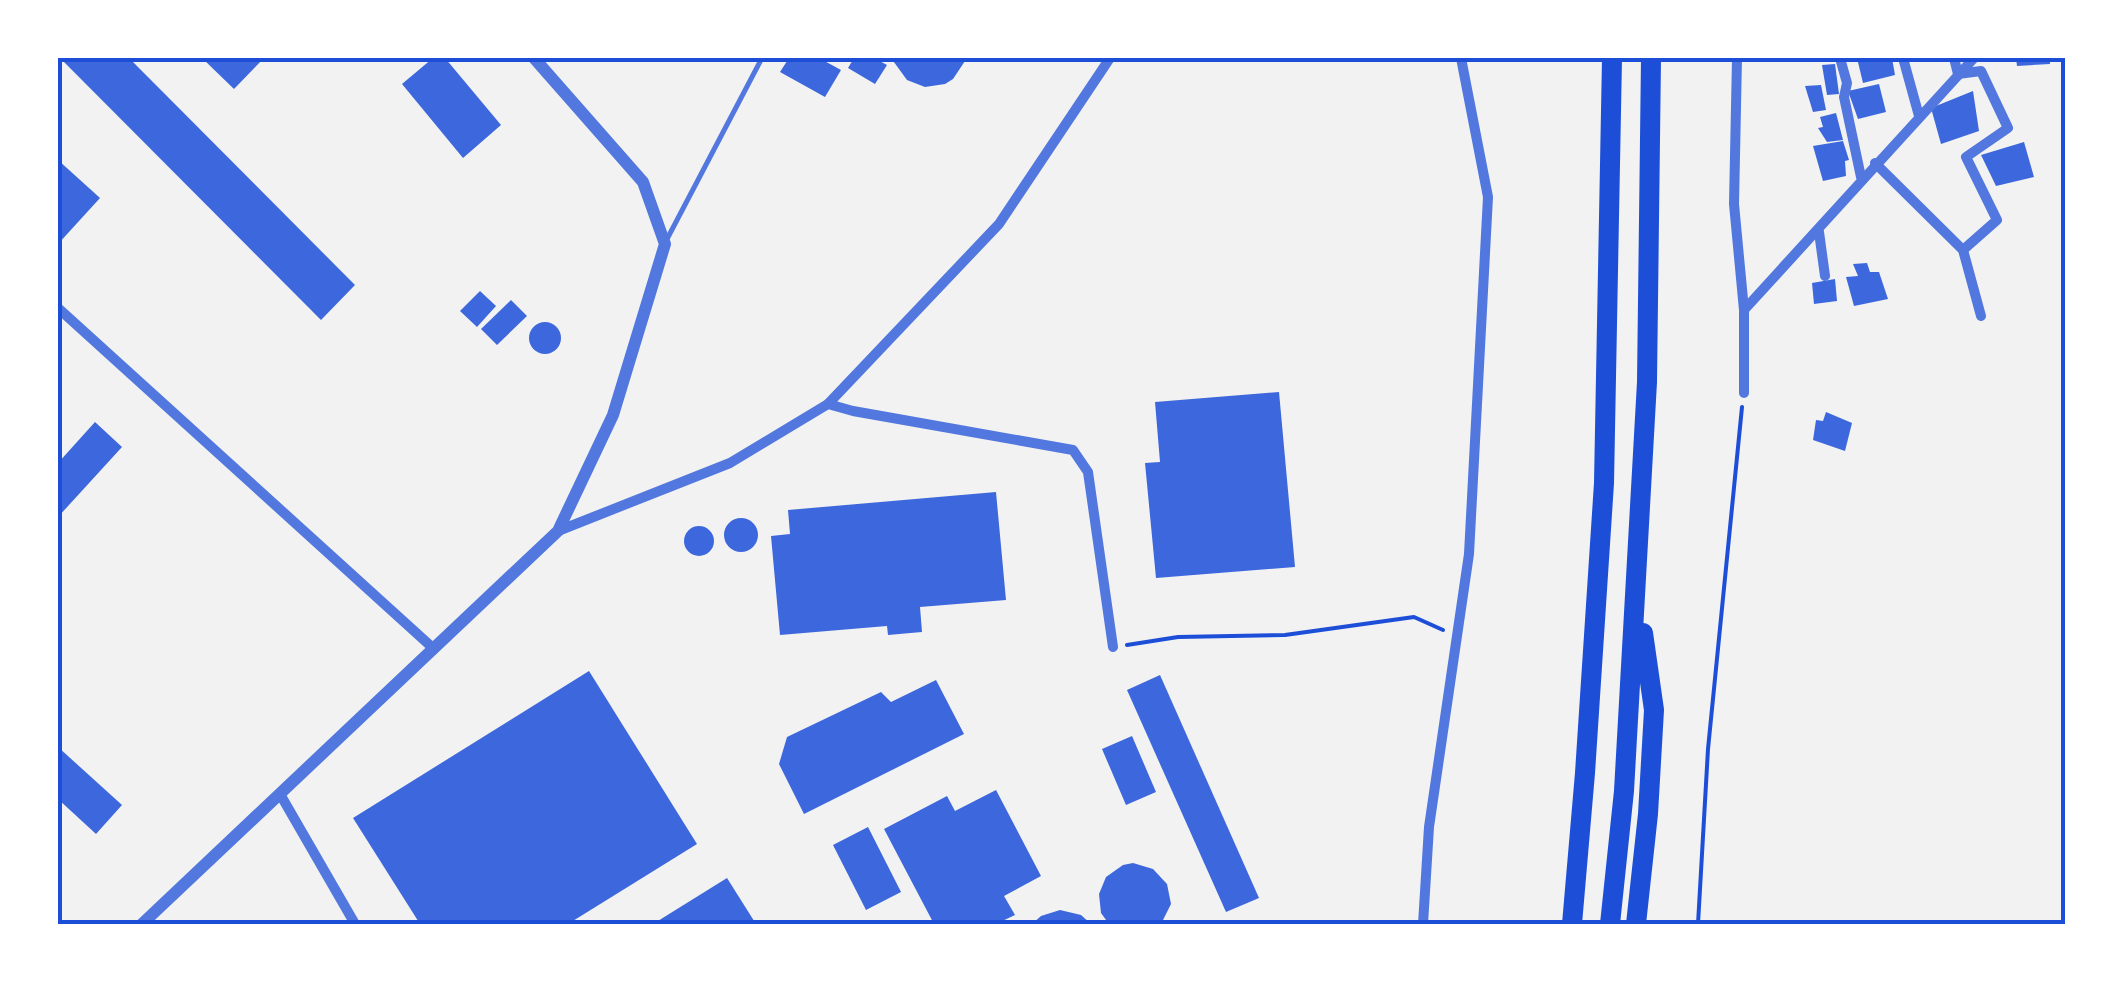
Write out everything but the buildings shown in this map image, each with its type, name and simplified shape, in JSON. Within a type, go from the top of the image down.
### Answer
[{"type":"highway","points":[[1572,924],[1604,483],[1612,58]]},
{"type":"highway","points":[[1610,924],[1624,791],[1637,594],[1647,382],[1651,58]]},
{"type":"highway","points":[[1636,924],[1654,710],[1637,594]]},
{"type":"street","points":[[142,924],[558,531],[613,415],[665,244],[643,182],[534,58]]},
{"type":"street","points":[[558,531],[730,463],[828,404],[998,224],[1110,58]]},
{"type":"street","points":[[1423,924],[1429,827],[1469,554],[1488,196],[1461,58]]},
{"type":"street","points":[[1737,58],[1734,204],[1744,310],[1744,392]]},
{"type":"street","points":[[1840,58],[1847,83],[1844,97],[1862,178]]},
{"type":"street","points":[[1903,58],[1919,116]]},
{"type":"street","points":[[1954,58],[1958,74]]},
{"type":"street","points":[[1744,310],[1974,58]]},
{"type":"street","points":[[1958,74],[1981,71],[2008,128],[1966,157],[1997,220],[1963,250]]},
{"type":"street","points":[[1875,163],[1963,250],[1981,316]]},
{"type":"street","points":[[1818,232],[1825,276]]},
{"type":"street","points":[[58,308],[434,649]]},
{"type":"street","points":[[828,404],[1072,450],[1088,472],[1113,648]]},
{"type":"street","points":[[280,794],[355,924]]},
{"type":"lane","points":[[665,244],[762,58]]},
{"type":"path","points":[[1698,924],[1708,748],[1744,392]]},
{"type":"path","points":[[1113,648],[1178,637],[1285,635],[1414,617],[1457,636]]}]
